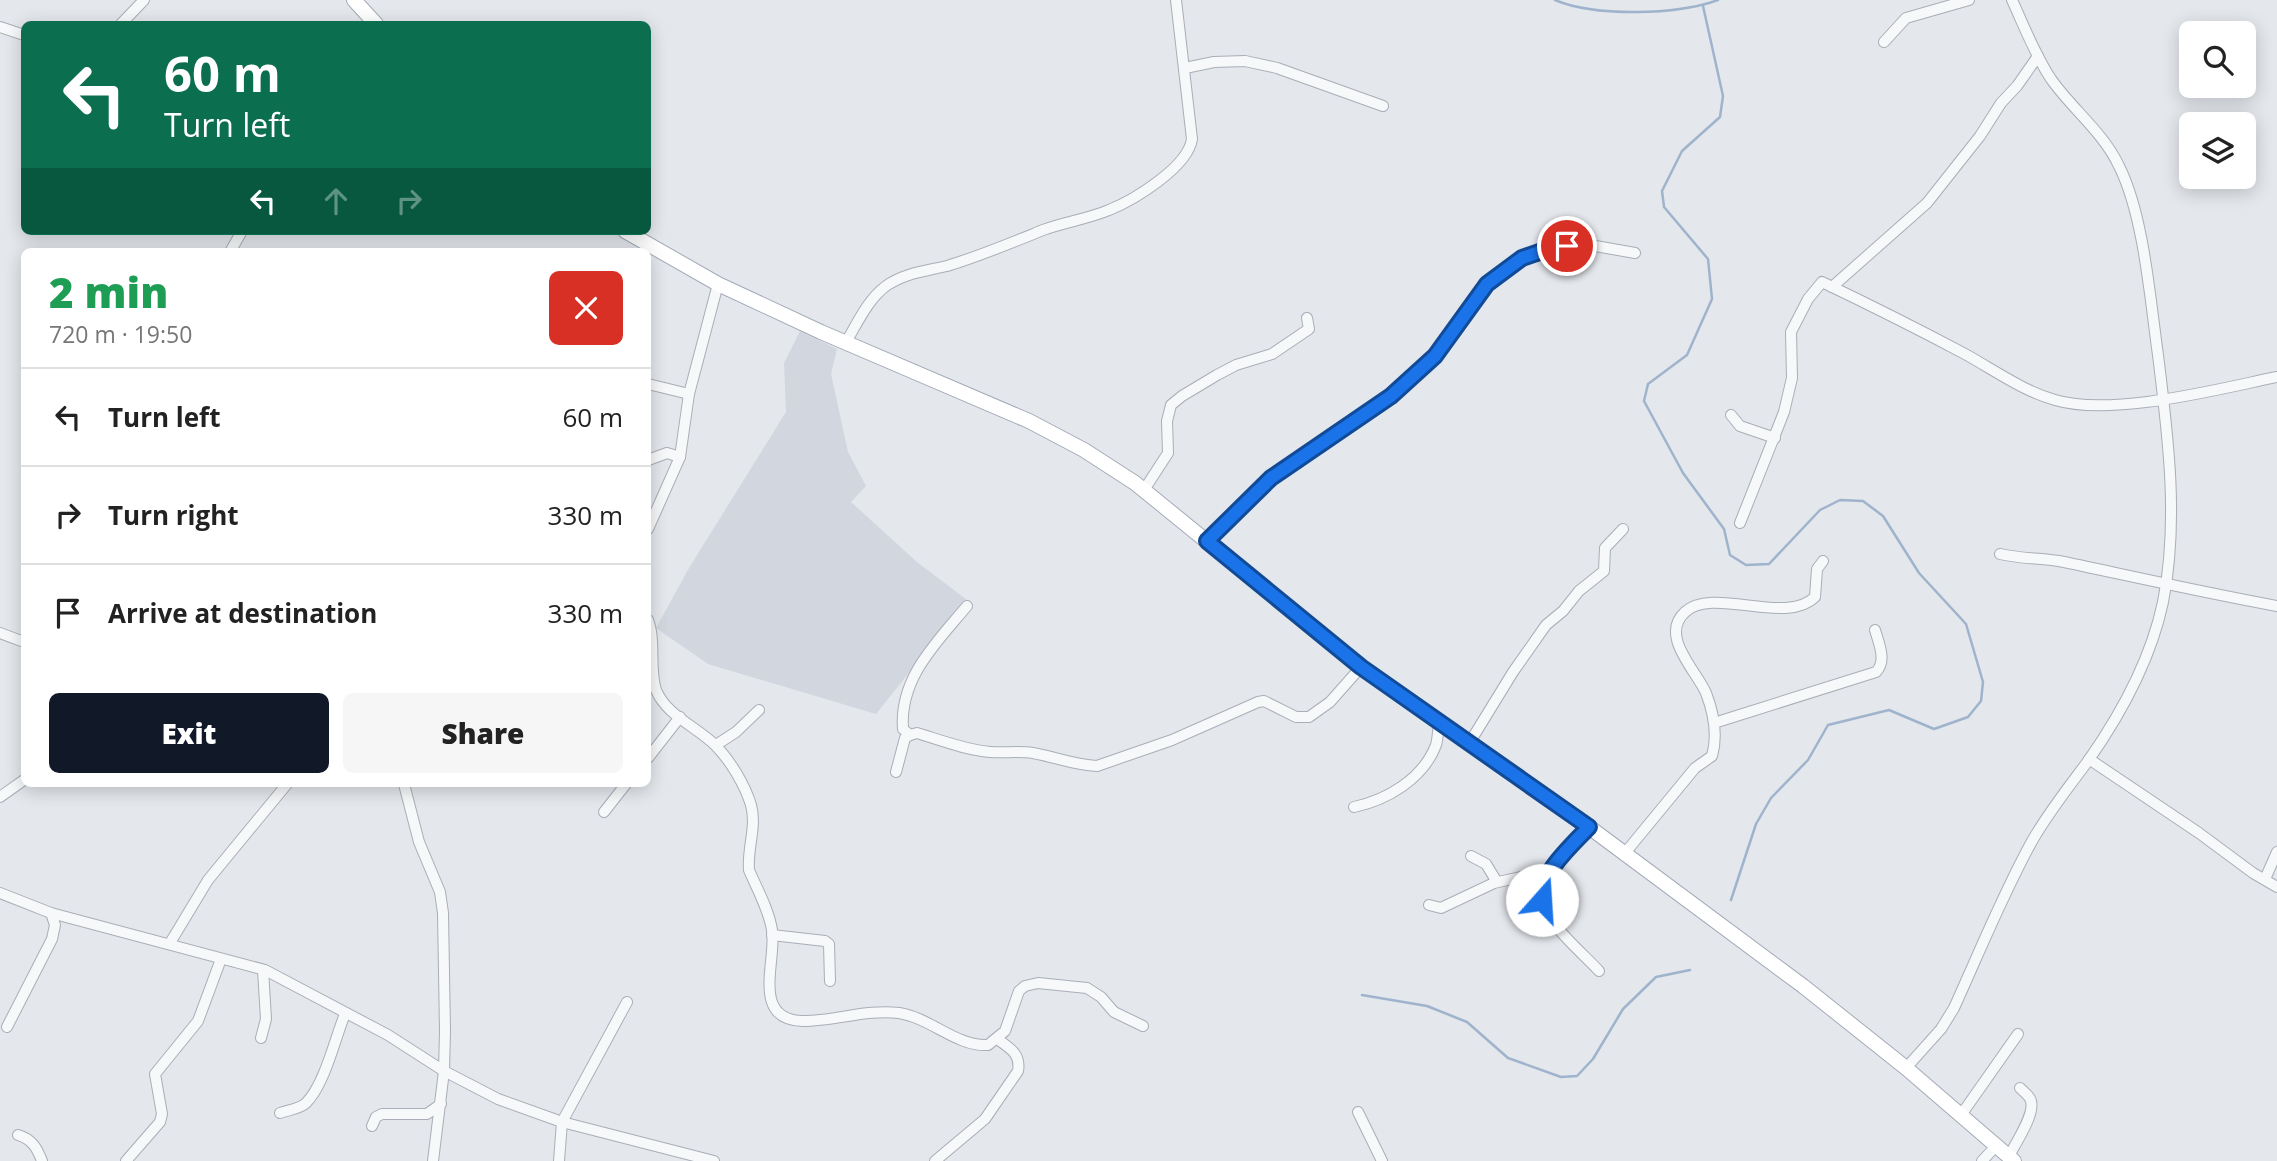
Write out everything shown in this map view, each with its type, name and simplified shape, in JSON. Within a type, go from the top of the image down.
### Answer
[{"type":"main road","points":[[354,0],[373,21]]},
{"type":"main road","points":[[632,235],[718,284],[1029,421],[1084,450],[1144,490],[1361,667],[1470,742],[1727,928],[1906,1068],[2011,1159]]},
{"type":"street","points":[[124,21],[144,0]]},
{"type":"street","points":[[846,342],[866,308],[885,287],[906,275],[990,252],[1045,229],[1110,210],[1164,178],[1191,148],[1192,139],[1177,0]]},
{"type":"street","points":[[1885,41],[1906,19],[1969,0]]},
{"type":"street","points":[[1906,1068],[1941,1029],[1954,1008],[2032,842],[2122,706],[2149,651],[2166,583],[2172,529],[2163,400],[2141,237],[2128,188],[2119,165],[2098,133],[2052,79],[2011,0]]},
{"type":"street","points":[[0,27],[21,34]]},
{"type":"street","points":[[1832,287],[1927,203],[2038,56]]},
{"type":"street","points":[[1185,68],[1214,62],[1245,61],[1277,68],[1383,106]]},
{"type":"street","points":[[1207,541],[1271,478],[1391,396],[1441,350],[1462,316],[1487,284],[1522,258],[1551,248],[1584,244],[1636,253]]},
{"type":"street","points":[[1740,523],[1775,438],[1790,390],[1791,332],[1808,299],[1822,282],[2006,378],[2055,400],[2103,405],[2163,400],[2277,377]]},
{"type":"street","points":[[651,521],[680,457],[689,394],[718,284]]},
{"type":"street","points":[[1144,490],[1168,453],[1167,421],[1171,405],[1236,365],[1272,354],[1298,339],[1308,330],[1307,318]]},
{"type":"street","points":[[651,385],[689,394]]},
{"type":"street","points":[[1731,415],[1740,426],[1775,438]]},
{"type":"street","points":[[651,459],[667,453],[680,457]]},
{"type":"street","points":[[1470,742],[1546,625],[1563,611],[1579,591],[1604,571],[1605,548],[1623,529]]},
{"type":"street","points":[[2000,554],[2024,560],[2052,560],[2193,591],[2277,606]]},
{"type":"street","points":[[1625,853],[1695,768],[1712,757],[1716,736],[1714,723],[1704,690],[1678,645],[1675,634],[1679,618],[1687,610],[1704,604],[1793,608],[1809,603],[1815,597],[1817,569],[1823,561]]},
{"type":"street","points":[[910,734],[903,729],[902,716],[915,671],[967,606]]},
{"type":"street","points":[[1714,723],[1876,672],[1881,667],[1882,660],[1875,630]]},
{"type":"street","points":[[0,633],[21,641]]},
{"type":"street","points":[[651,646],[656,690],[665,704],[716,745],[731,766],[751,806],[754,819],[748,860],[772,928],[769,990],[779,1012],[787,1018],[803,1021],[863,1014],[902,1014],[932,1023],[967,1043],[988,1045],[1005,1031],[1019,991],[1025,986],[1038,983],[1087,988],[1101,997],[1114,1012],[1143,1026]]},
{"type":"street","points":[[896,772],[905,738],[917,733],[990,752],[1026,752],[1097,766],[1172,740],[1258,702],[1270,703],[1296,717],[1308,717],[1330,702],[1361,667]]},
{"type":"street","points":[[716,745],[736,732],[759,710]]},
{"type":"street","points":[[651,754],[680,717]]},
{"type":"street","points":[[1354,807],[1389,797],[1408,781],[1422,767],[1434,748],[1439,723]]},
{"type":"street","points":[[2089,759],[2277,887]]},
{"type":"street","points":[[0,797],[21,782]]},
{"type":"street","points":[[170,943],[208,880],[285,787]]},
{"type":"street","points":[[405,787],[419,842],[440,892],[441,902],[445,996],[444,1071],[433,1161]]},
{"type":"street","points":[[604,812],[624,787]]},
{"type":"street","points":[[1589,827],[1557,862],[1543,883],[1541,894],[1554,924],[1599,971]]},
{"type":"street","points":[[2265,879],[2277,852]]},
{"type":"street","points":[[1471,856],[1486,864],[1497,882]]},
{"type":"street","points":[[1429,905],[1441,908],[1497,882],[1544,872],[1557,862]]},
{"type":"street","points":[[0,893],[51,913],[262,970],[388,1035],[444,1071],[498,1099],[562,1122],[714,1161]]},
{"type":"street","points":[[7,1027],[52,939],[55,925],[51,913]]},
{"type":"street","points":[[772,935],[825,941],[829,944],[830,981]]},
{"type":"street","points":[[126,1161],[160,1122],[162,1114],[155,1073],[198,1021],[220,959]]},
{"type":"street","points":[[261,1038],[266,1019],[262,970]]},
{"type":"street","points":[[559,1161],[562,1122],[627,1002]]},
{"type":"street","points":[[280,1113],[300,1107],[312,1095],[335,1045],[345,1014]]},
{"type":"street","points":[[1961,1115],[2018,1034]]},
{"type":"street","points":[[935,1161],[991,1112],[1018,1071],[1020,1061],[1015,1052],[997,1039]]},
{"type":"street","points":[[2011,1159],[2032,1106],[2029,1097],[2020,1088]]},
{"type":"street","points":[[372,1126],[376,1117],[382,1114],[427,1114],[441,1104]]},
{"type":"street","points":[[1358,1112],[1382,1161]]},
{"type":"street","points":[[18,1135],[37,1147],[43,1161]]},
{"type":"street","points":[[1982,1161],[1996,1146]]},
{"type":"shaded area","points":[[800,331],[837,349],[831,374],[848,452],[866,486],[851,502],[917,562],[967,600],[876,714],[708,664],[656,628],[689,568],[786,412],[784,363]]},
{"type":"waterway","points":[[1555,0],[1592,9],[1636,12],[1681,9],[1718,0]]},
{"type":"waterway","points":[[1703,6],[1723,96],[1720,117],[1682,151],[1662,191],[1664,207],[1708,259],[1712,299],[1687,355],[1648,384],[1644,401],[1683,473],[1724,529],[1730,555],[1746,565],[1769,564],[1820,510],[1840,500],[1863,501],[1883,516],[1919,573],[1966,624],[1983,682],[1981,701],[1968,717],[1934,729],[1889,710],[1828,725],[1808,760],[1771,798],[1756,824],[1731,900]]},
{"type":"waterway","points":[[1362,995],[1427,1006],[1467,1022],[1508,1058],[1561,1077],[1577,1076],[1593,1059],[1623,1009],[1656,977],[1690,970]]},
{"type":"route","points":[[1542,900],[1543,883],[1557,862],[1589,827],[1361,667],[1207,541],[1271,478],[1391,396],[1435,356],[1487,284],[1522,258],[1551,248],[1567,246]]}]
